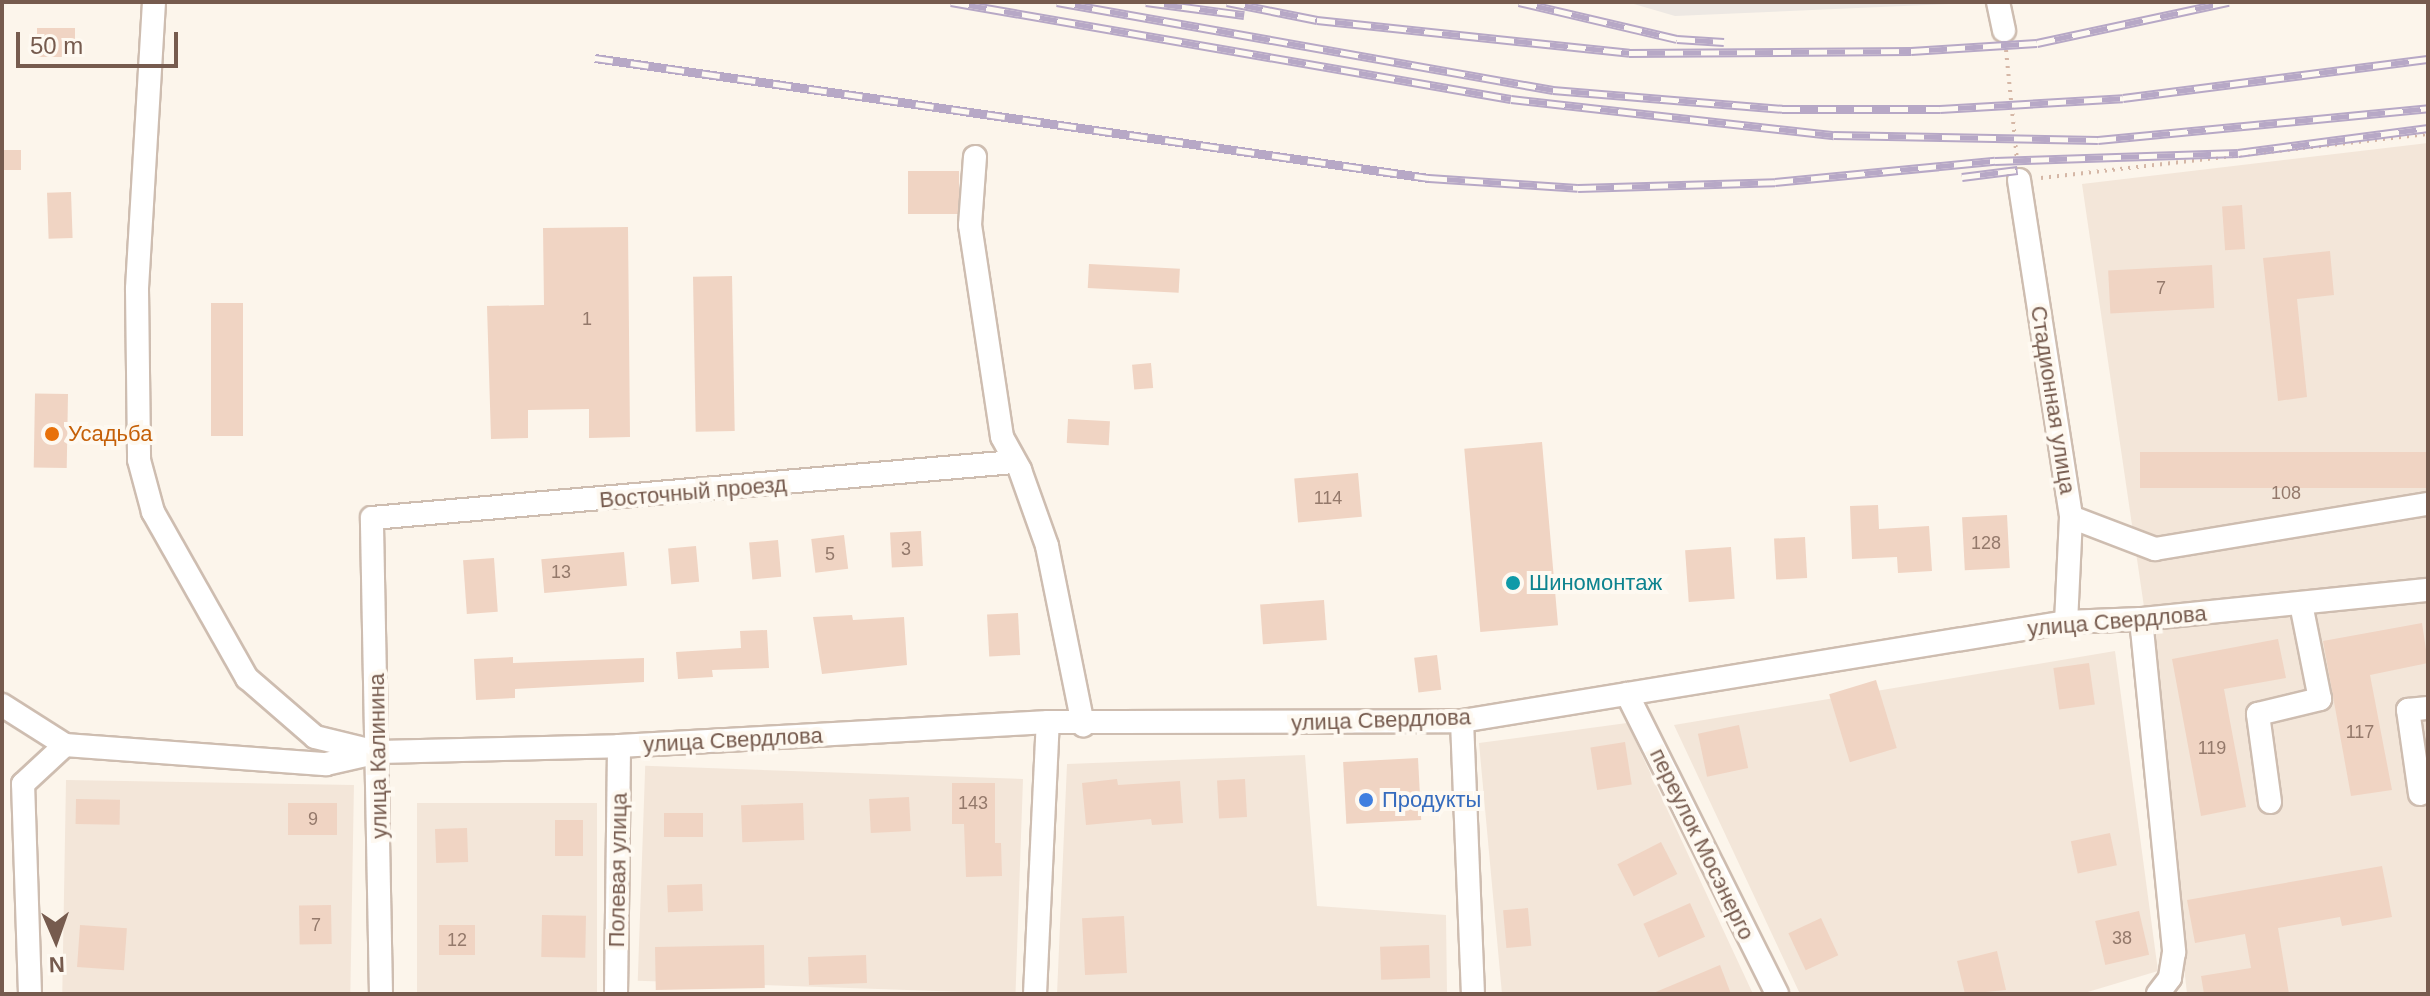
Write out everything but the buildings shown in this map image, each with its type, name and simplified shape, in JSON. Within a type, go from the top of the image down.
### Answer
[{"type":"street","points":[[154,2],[137,289],[139,460],[153,512],[247,678],[315,737],[379,752]]},
{"type":"street","points":[[1998,2],[2004,30]]},
{"type":"street","points":[[975,157],[970,225],[1002,437],[1047,546],[1083,725]]},
{"type":"street","name":"Стадионная улица","points":[[2019,180],[2071,517],[2066,622]]},
{"type":"street","name":"Восточный проезд","points":[[372,518],[1014,462]]},
{"type":"street","points":[[2071,517],[2155,549],[2428,504]]},
{"type":"street","name":"улица Калинина","points":[[372,518],[379,752],[381,994]]},
{"type":"street","name":"улица Свердлова","points":[[65,745],[326,764],[379,752],[619,746],[1048,722],[1083,725],[1462,721],[2066,622],[2141,619],[2428,590]]},
{"type":"street","points":[[2270,802],[2258,714],[2320,699],[2301,604]]},
{"type":"street","points":[[2141,619],[2174,952],[2170,978],[2158,994]]},
{"type":"street","name":"переулок Мосэнерго","points":[[1627,694],[1777,994]]},
{"type":"street","points":[[2,705],[65,745],[23,784],[30,994]]},
{"type":"street","points":[[2420,794],[2408,710],[2428,708]]},
{"type":"street","points":[[1462,721],[1473,994]]},
{"type":"street","points":[[1035,994],[1048,722]]},
{"type":"street","name":"Полевая улица","points":[[616,994],[619,746]]},
{"type":"path","points":[[2004,30],[2019,180],[2428,134]]},
{"type":"shaded area","points":[[1627,2],[1948,2],[1949,4],[1675,16]]},
{"type":"shaded area","points":[[2428,143],[2428,994],[2187,994],[2149,641],[2082,184]]},
{"type":"shaded area","points":[[2115,651],[2158,971],[2081,994],[1800,994],[1674,725]]},
{"type":"shaded area","points":[[1627,723],[1753,994],[1502,994],[1479,743]]},
{"type":"shaded area","points":[[1305,755],[1317,906],[1446,915],[1447,994],[1057,994],[1067,764]]},
{"type":"shaded area","points":[[645,766],[1023,779],[1015,994],[638,981]]},
{"type":"shaded area","points":[[66,780],[354,785],[350,994],[62,994]]},
{"type":"shaded area","points":[[417,803],[597,803],[597,994],[417,994]]},
{"type":"railway","points":[[951,2],[1511,99],[1834,135],[2098,140],[2428,108]]},
{"type":"railway","points":[[1057,2],[1553,90],[1782,109],[1940,109],[2123,98],[2428,59]]},
{"type":"railway","points":[[1146,2],[1244,15]]},
{"type":"railway","points":[[1227,2],[1317,20],[1629,53],[1911,51],[2037,43],[2229,2]]},
{"type":"railway","points":[[1519,2],[1677,39],[1724,42]]},
{"type":"railway","points":[[595,58],[1429,178],[1578,188],[1775,182],[1995,161],[2238,153],[2428,128]]},
{"type":"railway","points":[[1962,177],[2018,170]]},
{"type":"place","name":"Усадьба","points":[[52,434]]},
{"type":"place","name":"Шиномонтаж","points":[[1513,583]]},
{"type":"place","name":"Продукты","points":[[1366,800]]}]
